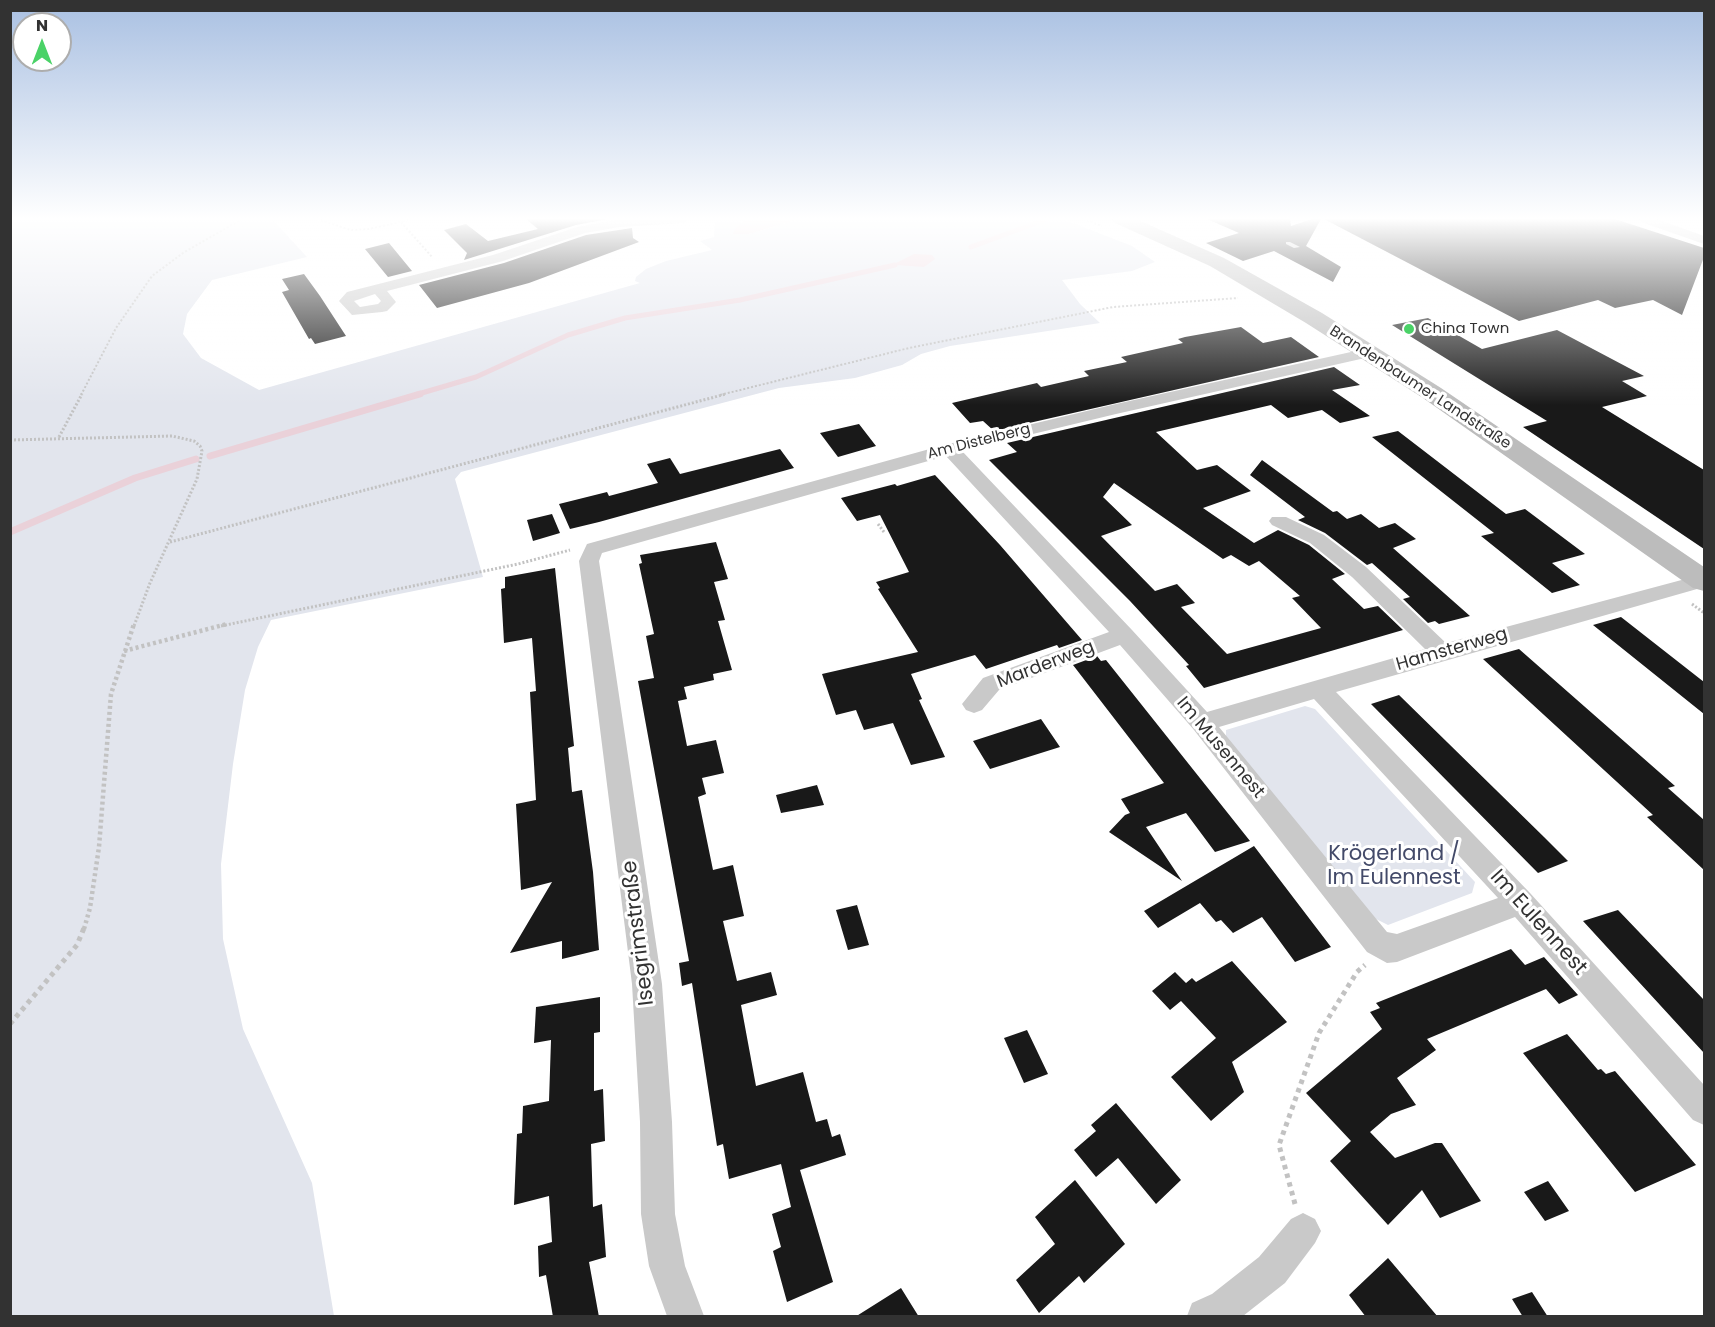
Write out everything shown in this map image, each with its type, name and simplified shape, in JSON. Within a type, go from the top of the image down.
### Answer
[{"type":"main road","name":"Brandenbaumer Landstraße","points":[[1253,281],[1369,352],[1704,581]]},
{"type":"street","points":[[378,288],[406,281]]},
{"type":"street","name":"Am Distelberg","points":[[583,549],[950,449],[1369,352]]},
{"type":"street","name":"Im Musennest","points":[[950,449],[1124,635],[1202,723],[1377,942],[1387,949]]},
{"type":"street","points":[[1279,520],[1317,539],[1359,572],[1442,652]]},
{"type":"street","name":"Isegrimstraße","points":[[583,549],[589,561],[646,984],[656,1122],[658,1214],[667,1266],[685,1317]]},
{"type":"street","name":"Hamsterweg","points":[[1202,723],[1442,652],[1704,581]]},
{"type":"street","name":"Marderweg","points":[[974,704],[991,684],[1124,635]]},
{"type":"street","name":"Im Eulennest","points":[[1319,689],[1520,902],[1704,1109]]},
{"type":"street","points":[[1387,949],[1397,948],[1520,902]]},
{"type":"street","points":[[1205,1317],[1224,1307],[1272,1270],[1303,1231]]},
{"type":"path","points":[[59,437],[116,328],[149,281]]},
{"type":"path","points":[[170,542],[657,411],[909,348],[1113,308],[1242,298]]},
{"type":"path","points":[[10,440],[172,436],[194,441],[200,446],[201,461],[197,479],[150,583],[124,651],[111,694],[99,847],[90,908],[84,930],[72,952],[10,1024]]},
{"type":"path","points":[[878,524],[884,532]]},
{"type":"path","points":[[124,651],[251,618],[583,549]]},
{"type":"path","points":[[1671,589],[1704,613]]},
{"type":"path","points":[[1303,1231],[1279,1145],[1319,1033],[1357,972],[1387,949]]},
{"type":"green space","points":[[10,281],[211,281],[187,314],[183,334],[201,358],[259,390],[640,283],[635,281],[1063,281],[1080,304],[1100,323],[950,346],[921,354],[902,365],[855,378],[779,388],[461,472],[455,479],[483,577],[271,620],[258,647],[245,690],[233,764],[221,864],[223,939],[243,1029],[312,1183],[334,1316],[11,1316]]},
{"type":"green space","name":"Krögerland / Im Eulennest","points":[[1305,706],[1315,709],[1475,882],[1472,893],[1388,925],[1372,917],[1226,739],[1226,730]]},
{"type":"building","points":[[283,281],[309,281],[346,336],[315,344],[311,338],[309,339],[282,292],[289,290]]},
{"type":"building","points":[[435,281],[535,281],[437,308],[419,285]]},
{"type":"building","points":[[1442,281],[1695,281],[1682,315],[1653,300],[1615,308],[1598,300],[1519,321]]},
{"type":"building","points":[[1428,318],[1482,349],[1557,330],[1644,376],[1622,381],[1647,396],[1602,407],[1704,470],[1704,549],[1523,427],[1547,421],[1392,325]]},
{"type":"building","points":[[1241,327],[1263,343],[1291,337],[1319,357],[994,431],[983,421],[970,423],[952,403],[1037,383],[1041,387],[1089,376],[1084,371],[1127,362],[1121,357],[1183,343],[1178,339],[1185,337]]},
{"type":"building","points":[[1334,367],[1360,385],[1332,390],[1370,416],[1340,423],[1322,410],[1288,418],[1271,405],[1156,432],[1197,470],[1217,465],[1251,491],[1203,508],[1254,543],[1278,530],[1309,545],[1345,574],[1332,579],[1364,609],[1378,606],[1403,630],[1204,688],[1186,666],[1189,665],[1130,601],[989,460],[1017,452],[1007,443]],"holes":[[[1114,483],[1223,559],[1231,555],[1249,566],[1259,561],[1300,596],[1292,598],[1321,628],[1227,654],[1181,607],[1195,603],[1177,584],[1155,591],[1101,536],[1132,525],[1103,497]]]},
{"type":"building","points":[[859,424],[876,446],[838,457],[820,433]]},
{"type":"building","points":[[1398,431],[1506,514],[1525,509],[1585,554],[1552,563],[1580,585],[1552,593],[1481,536],[1494,533],[1372,437]]},
{"type":"building","points":[[780,449],[794,468],[599,522],[570,529],[559,504],[607,492],[609,496],[658,483],[647,464],[670,458],[680,474]]},
{"type":"building","points":[[1262,460],[1333,512],[1337,511],[1347,519],[1361,514],[1379,528],[1395,523],[1416,539],[1393,548],[1470,616],[1439,624],[1435,621],[1428,623],[1403,599],[1410,597],[1372,563],[1367,565],[1325,533],[1298,520],[1305,517],[1250,475]]},
{"type":"building","points":[[935,475],[1000,545],[1082,640],[1059,648],[1057,645],[986,669],[975,655],[911,674],[922,699],[919,700],[945,757],[911,765],[893,723],[864,730],[856,710],[836,715],[822,674],[918,652],[878,589],[880,588],[876,582],[909,572],[880,515],[857,521],[841,498]]},
{"type":"building","points":[[552,514],[560,533],[533,541],[527,520]]},
{"type":"building","points":[[716,542],[728,579],[714,582],[725,620],[718,621],[732,670],[713,674],[714,680],[684,687],[687,699],[678,701],[687,746],[716,740],[724,773],[702,778],[706,794],[698,797],[713,870],[733,865],[744,916],[723,921],[737,981],[771,972],[777,995],[741,1005],[756,1086],[803,1072],[816,1122],[827,1119],[832,1137],[840,1134],[846,1155],[800,1170],[833,1282],[787,1302],[773,1251],[781,1247],[772,1214],[791,1207],[781,1164],[729,1179],[723,1144],[717,1146],[692,983],[682,986],[679,963],[689,961],[638,681],[654,678],[646,636],[654,634],[639,564],[642,563],[640,555]]},
{"type":"building","points":[[555,568],[574,746],[568,748],[572,792],[582,790],[593,872],[599,950],[562,959],[562,941],[510,953],[552,882],[521,890],[516,804],[536,800],[530,692],[536,691],[532,638],[504,643],[501,589],[505,588],[505,577]]},
{"type":"building","points":[[1621,617],[1704,682],[1704,714],[1593,625]]},
{"type":"building","points":[[1519,649],[1675,786],[1668,788],[1704,820],[1704,870],[1647,817],[1653,815],[1483,659]]},
{"type":"building","points":[[1097,656],[1101,661],[1106,660],[1250,841],[1215,852],[1186,813],[1146,827],[1182,881],[1109,832],[1125,815],[1130,813],[1121,799],[1164,783],[1073,665]]},
{"type":"building","points":[[1399,695],[1568,861],[1538,873],[1371,704]]},
{"type":"building","points":[[1041,719],[1060,747],[990,769],[973,741]]},
{"type":"building","points":[[817,785],[824,805],[781,813],[776,795]]},
{"type":"building","points":[[1254,846],[1331,947],[1295,962],[1262,917],[1233,933],[1221,920],[1216,922],[1200,903],[1158,928],[1144,911]]},
{"type":"building","points":[[857,905],[869,945],[848,950],[836,910]]},
{"type":"building","points":[[1618,910],[1704,1000],[1704,1053],[1583,921]]},
{"type":"building","points":[[1511,949],[1525,965],[1544,957],[1578,995],[1559,1004],[1546,989],[1427,1039],[1436,1050],[1397,1078],[1416,1105],[1391,1114],[1370,1132],[1395,1158],[1435,1143],[1442,1143],[1481,1201],[1440,1218],[1422,1190],[1388,1225],[1330,1161],[1351,1141],[1306,1093],[1382,1029],[1370,1012],[1380,1008],[1376,1003]]},
{"type":"building","points":[[1232,961],[1287,1022],[1232,1062],[1244,1092],[1211,1121],[1171,1077],[1216,1038],[1181,1001],[1170,1010],[1152,991],[1175,972],[1186,983],[1192,978],[1196,982]]},
{"type":"building","points":[[600,997],[600,1032],[594,1033],[594,1091],[603,1089],[605,1141],[591,1144],[593,1207],[602,1204],[606,1257],[589,1262],[599,1317],[553,1317],[546,1275],[539,1277],[538,1246],[552,1242],[549,1196],[514,1205],[517,1134],[522,1133],[523,1106],[549,1101],[551,1040],[534,1043],[536,1007]]},
{"type":"building","points":[[1027,1030],[1048,1074],[1024,1083],[1004,1038]]},
{"type":"building","points":[[1567,1034],[1598,1070],[1601,1069],[1606,1074],[1615,1071],[1696,1165],[1635,1192],[1523,1053]]},
{"type":"building","points":[[1116,1103],[1181,1180],[1156,1204],[1118,1158],[1096,1177],[1074,1150],[1096,1131],[1091,1125]]},
{"type":"building","points":[[1075,1180],[1125,1244],[1084,1283],[1079,1276],[1039,1313],[1016,1280],[1055,1244],[1035,1217]]},
{"type":"building","points":[[1548,1181],[1569,1211],[1545,1221],[1524,1192]]},
{"type":"building","points":[[1388,1258],[1438,1317],[1366,1317],[1349,1295]]},
{"type":"building","points":[[901,1288],[919,1317],[855,1317]]},
{"type":"building","points":[[1532,1292],[1548,1317],[1523,1317],[1512,1299]]},
{"type":"waterway","points":[[415,395],[476,377],[568,335],[625,318],[740,300],[824,281]]},
{"type":"waterway","points":[[210,456],[420,394]]},
{"type":"waterway","points":[[10,532],[135,478],[196,459]]},
{"type":"place","name":"China Town","points":[[1409,329]]}]
